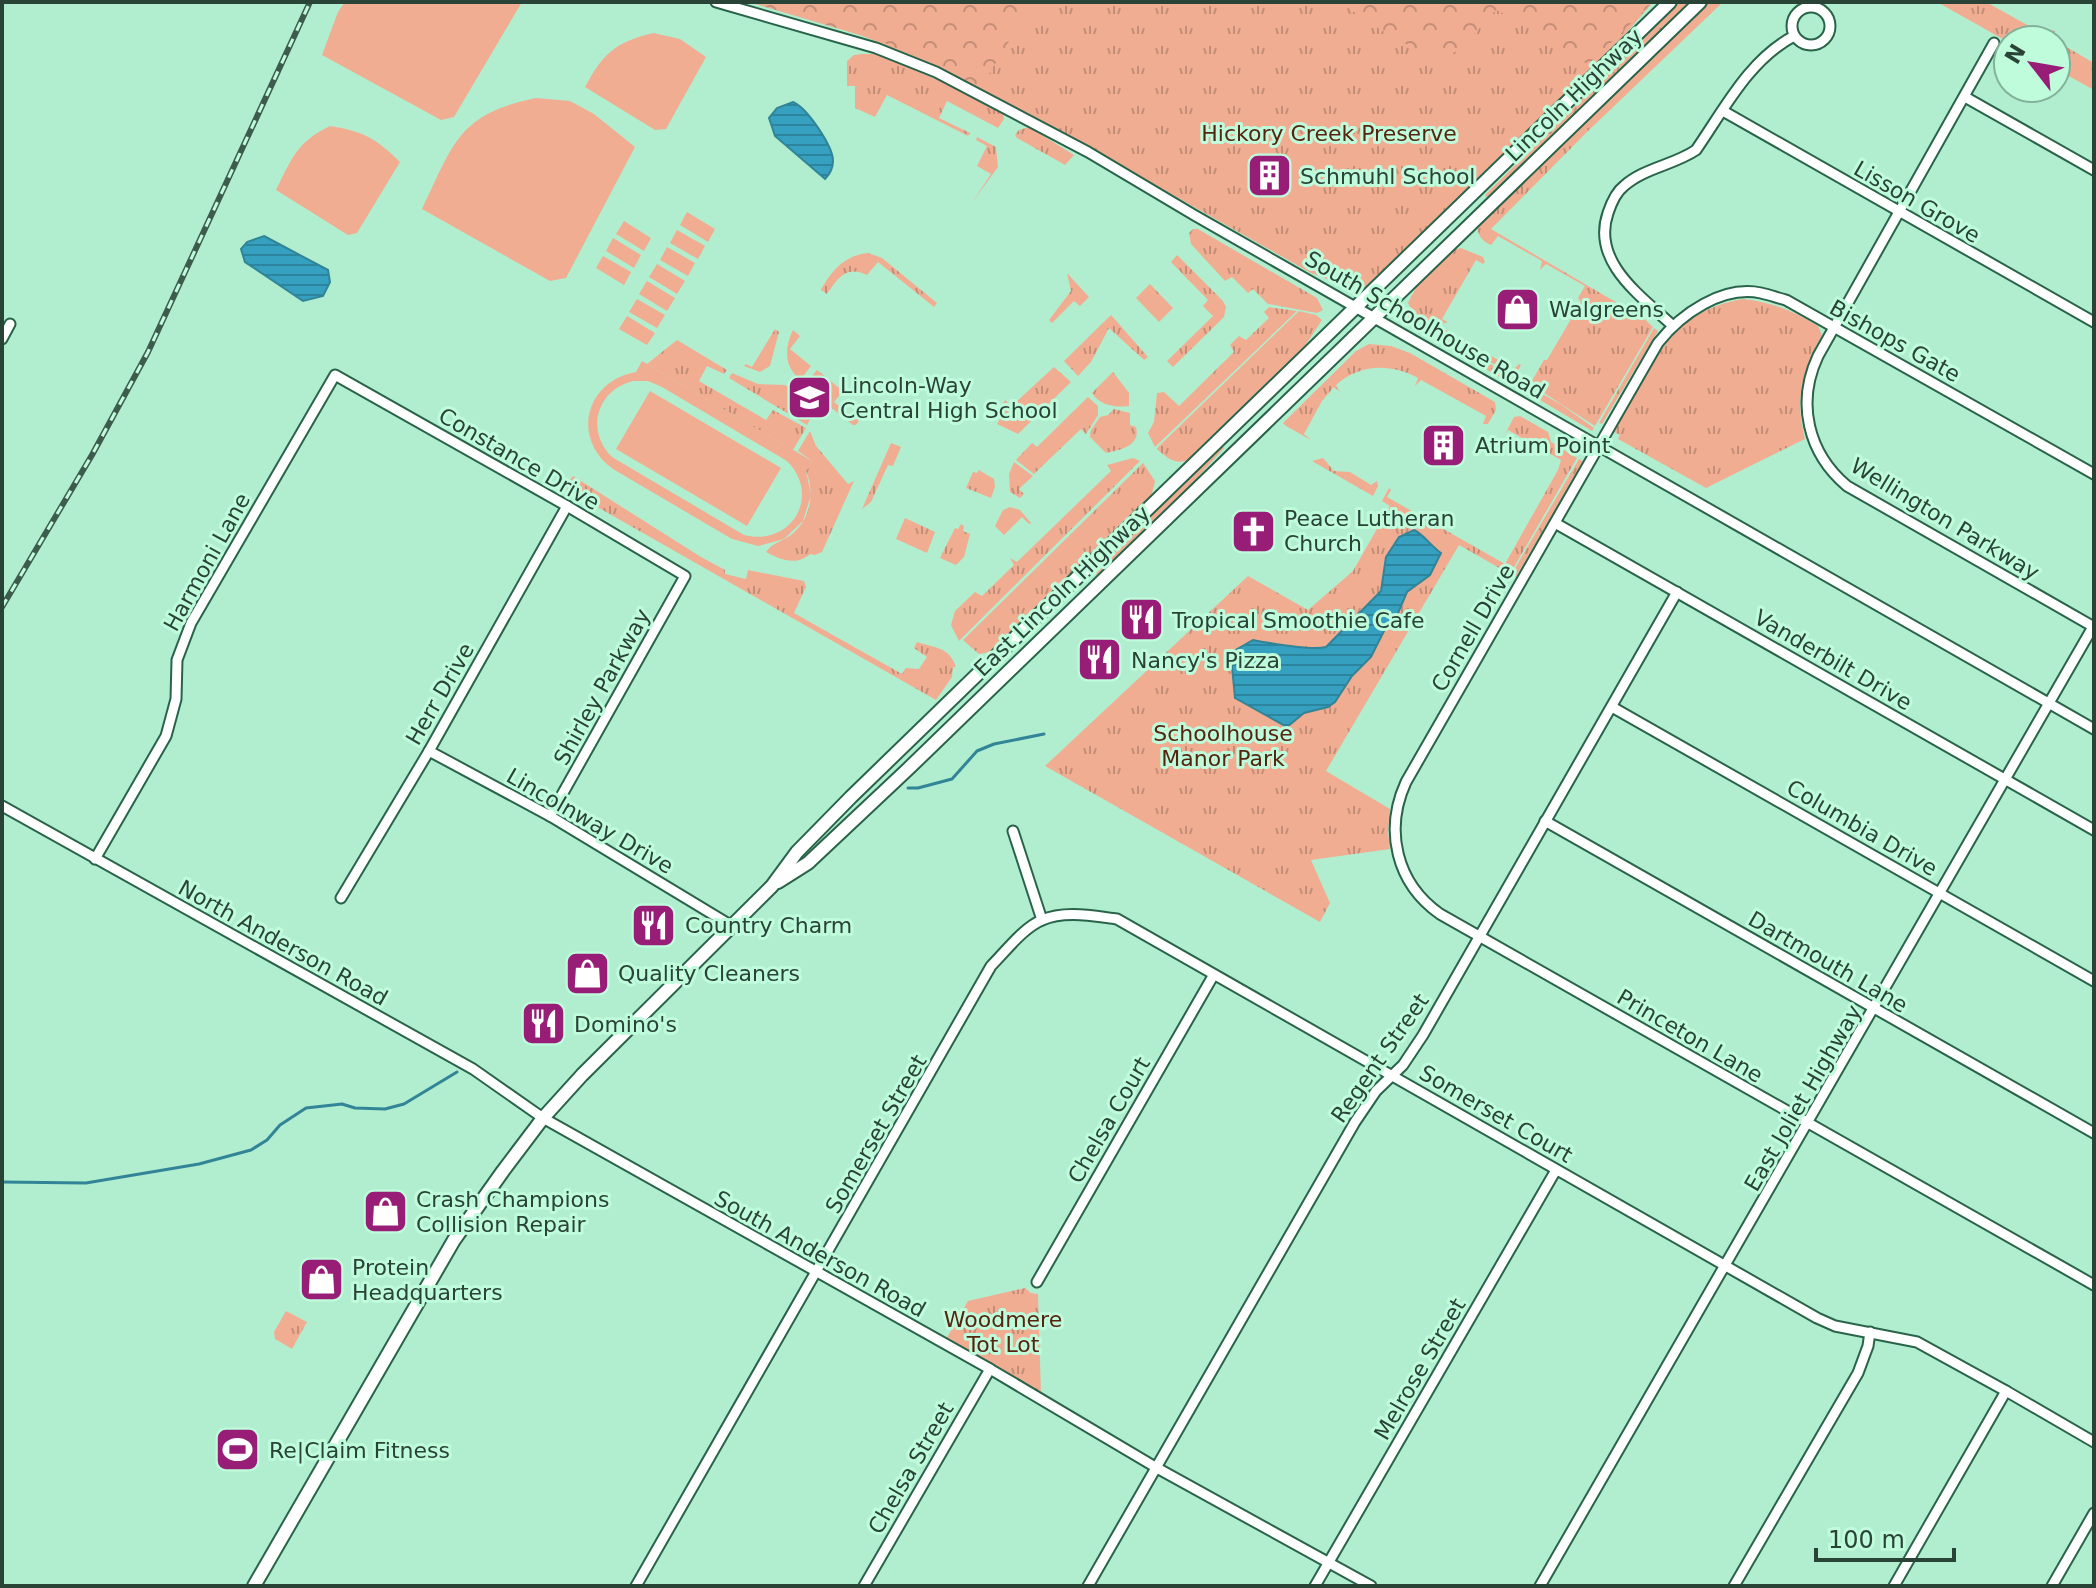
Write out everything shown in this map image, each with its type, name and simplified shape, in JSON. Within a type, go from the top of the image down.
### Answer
[{"type":"main road","name":"Lincoln Highway","points":[[1356,306],[1670,2]]},
{"type":"main road","name":"Lincoln Highway","points":[[1373,316],[1700,2]]},
{"type":"main road","name":"East Lincoln Highway","points":[[255,1586],[454,1240],[543,1118],[626,1028],[772,886],[797,852],[851,797],[1356,306]]},
{"type":"main road","name":"East Lincoln Highway","points":[[772,886],[808,863],[898,779],[1373,316]]},
{"type":"street","name":"South Schoolhouse Road","points":[[716,2],[876,48],[936,72],[1088,152],[2094,729]]},
{"type":"street","points":[[1818,9],[1828,17],[1830,29],[1819,44],[1807,45],[1794,36],[1793,20],[1800,10],[1818,9]]},
{"type":"street","points":[[1672,325],[1622,278],[1610,261],[1604,224],[1611,205],[1621,188],[1637,177],[1683,159],[1696,150],[1757,62],[1775,46],[1794,36]]},
{"type":"street","name":"Wellington Parkway","points":[[1992,47],[1813,366],[1807,397],[1808,426],[1827,466],[1857,493],[2094,627]]},
{"type":"street","points":[[1965,97],[2094,170]]},
{"type":"street","name":"Lisson Grove","points":[[1723,111],[2094,322]]},
{"type":"street","name":"Bishops Gate","points":[[1672,325],[1698,306],[1731,294],[1759,292],[1786,300],[2094,474]]},
{"type":"street","points":[[2,339],[10,324]]},
{"type":"street","name":"Cornell Drive","points":[[1478,936],[1430,907],[1414,890],[1397,854],[1395,812],[1406,782],[1658,343],[1672,325]]},
{"type":"street","name":"Constance Drive","points":[[335,375],[685,576]]},
{"type":"street","name":"Harmoni Lane","points":[[95,859],[166,736],[176,699],[177,660],[191,623],[335,375]]},
{"type":"street","name":"Herr Drive","points":[[341,898],[429,751],[567,506]]},
{"type":"street","name":"Vanderbilt Drive","points":[[1555,523],[2094,830]]},
{"type":"street","name":"Shirley Parkway","points":[[550,816],[685,576]]},
{"type":"street","name":"Regent Street","points":[[1088,1586],[1355,1122],[1376,1091],[1403,1065],[1423,1035],[1677,592]]},
{"type":"street","name":"East Joliet Highway","points":[[1540,1586],[2094,627]]},
{"type":"street","name":"Columbia Drive","points":[[1612,707],[2094,981]]},
{"type":"street","name":"Lincolnway Drive","points":[[429,751],[550,816],[732,926]]},
{"type":"street","name":"North Anderson Road","points":[[2,806],[473,1069],[543,1118]]},
{"type":"street","name":"Dartmouth Lane","points":[[1545,821],[2094,1133]]},
{"type":"street","points":[[1013,831],[1042,920]]},
{"type":"street","name":"Somerset Court","points":[[1042,920],[1078,914],[1117,919],[1798,1307],[1835,1326],[1917,1342],[2094,1442]]},
{"type":"street","name":"Somerset Street","points":[[636,1586],[991,966],[1042,920]]},
{"type":"street","name":"Princeton Lane","points":[[1478,936],[2094,1285]]},
{"type":"street","name":"Chelsa Court","points":[[1037,1282],[1213,976]]},
{"type":"street","name":"South Anderson Road","points":[[543,1118],[990,1369],[1157,1468],[1371,1586]]},
{"type":"street","name":"Melrose Street","points":[[1315,1586],[1556,1170]]},
{"type":"street","points":[[1734,1586],[1858,1373],[1870,1332]]},
{"type":"street","name":"Chelsa Street","points":[[864,1586],[990,1369]]},
{"type":"street","points":[[1894,1586],[2006,1391]]},
{"type":"street","points":[[2052,1586],[2094,1513]]},
{"type":"green space","points":[[345,2],[522,2],[454,117],[441,120],[322,55],[338,12]]},
{"type":"green space","name":"Hickory Creek Preserve","points":[[749,2],[1653,2],[1617,44],[1662,2],[1373,282],[1356,290],[1311,273],[1054,128],[931,63],[850,31]]},
{"type":"green space","points":[[749,2],[1033,2],[989,74],[975,86],[883,42]]},
{"type":"green space","points":[[1339,2],[1653,2],[1589,64],[1560,54],[1529,25],[1496,10],[1462,47],[1451,54],[1440,55],[1410,46]]},
{"type":"green space","points":[[1680,2],[1690,2],[1488,198],[1485,195]]},
{"type":"green space","points":[[1707,2],[1723,2],[1491,229],[1631,311],[1634,309],[1653,327],[1595,426],[1530,384],[1581,302],[1578,298],[1585,286],[1546,264],[1540,270],[1542,261],[1498,236],[1491,245],[1479,235],[1477,226]]},
{"type":"green space","points":[[1937,2],[1986,2],[2025,24],[1992,24],[1992,33]]},
{"type":"green space","points":[[653,33],[680,39],[706,57],[666,129],[655,130],[585,87],[598,65],[612,51],[629,40]]},
{"type":"green space","points":[[2072,50],[2094,63],[2094,90],[2072,78]]},
{"type":"green space","points":[[861,54],[887,58],[945,83],[1003,113],[1004,119],[998,128],[947,101],[939,118],[970,133],[968,136],[887,95],[875,117],[855,108],[855,86],[847,86],[847,61]]},
{"type":"green space","points":[[536,98],[570,101],[594,114],[635,147],[566,278],[550,281],[422,209],[452,149],[474,123],[490,113]]},
{"type":"green space","points":[[330,126],[369,137],[400,162],[357,233],[348,235],[276,190],[291,160],[303,145]]},
{"type":"green space","points":[[1029,127],[1074,155],[1065,165],[1017,138],[1015,135],[1019,130]]},
{"type":"green space","points":[[977,137],[996,147],[998,167],[971,204],[991,174],[977,166],[987,146],[976,140]]},
{"type":"green space","points":[[687,212],[715,229],[708,242],[680,225]]},
{"type":"green space","points":[[624,221],[651,238],[644,251],[616,234]]},
{"type":"green space","points":[[1198,229],[1317,298],[1323,310],[1317,313],[1268,304],[1253,289],[1248,293],[1232,277],[1225,281],[1191,244],[1189,233]]},
{"type":"green space","points":[[677,230],[705,246],[698,259],[670,243]]},
{"type":"green space","points":[[613,238],[641,255],[634,268],[606,251]]},
{"type":"green space","points":[[667,247],[695,263],[688,276],[660,260]]},
{"type":"green space","points":[[1461,248],[1483,257],[1485,262],[1476,260],[1442,319],[1448,322],[1442,324],[1437,332],[1420,320],[1408,303],[1437,262]]},
{"type":"green space","points":[[868,253],[882,258],[937,303],[934,307],[878,262],[867,275],[848,272],[827,294],[821,290],[840,265],[852,257]]},
{"type":"green space","points":[[1177,255],[1226,307],[1224,317],[1173,367],[1167,361],[1213,316],[1203,306],[1208,300],[1171,262]]},
{"type":"green space","points":[[603,256],[631,272],[624,285],[596,268]]},
{"type":"green space","points":[[657,264],[685,281],[677,294],[649,277]]},
{"type":"green space","points":[[1067,273],[1089,297],[1080,306],[1074,301],[1052,323],[1049,320],[1071,291]]},
{"type":"green space","points":[[647,281],[675,298],[667,311],[639,294]]},
{"type":"green space","points":[[1150,284],[1173,308],[1159,322],[1136,298]]},
{"type":"green space","points":[[637,299],[665,315],[657,328],[629,312]]},
{"type":"green space","points":[[1743,299],[1791,312],[1818,326],[1822,335],[1802,385],[1800,410],[1805,439],[1706,488],[1618,439],[1620,435],[1614,432],[1663,348],[1678,331],[1695,317],[1717,306]]},
{"type":"green space","points":[[1269,307],[1297,311],[1155,447],[1148,433],[1154,422],[1157,393],[1164,392],[1179,406],[1234,352],[1230,345],[1239,336],[1246,340],[1269,318],[1264,312]]},
{"type":"green space","points":[[1299,311],[1316,315],[1322,320],[1299,355],[1193,457],[1183,462],[1174,461],[1157,449],[1159,446]]},
{"type":"green space","points":[[1406,314],[1513,377],[1507,381],[1503,379],[1413,327]]},
{"type":"green space","points":[[1111,315],[1148,357],[1144,360],[1109,328],[1091,362],[1078,376],[1064,361]]},
{"type":"green space","points":[[627,316],[655,333],[647,345],[619,329]]},
{"type":"green space","points":[[1654,328],[1658,331],[1602,424],[1599,423]]},
{"type":"green space","points":[[775,329],[779,332],[770,366],[760,372],[744,366],[752,367]]},
{"type":"green space","points":[[793,330],[800,336],[790,349],[811,366],[801,379],[788,363],[788,343]]},
{"type":"green space","points":[[1441,330],[1514,369],[1521,365],[1515,376],[1439,333]]},
{"type":"green space","points":[[677,340],[727,370],[724,374],[707,366],[699,381],[766,420],[773,410],[806,428],[793,450],[647,364]]},
{"type":"green space","points":[[1369,344],[1391,346],[1410,353],[1495,402],[1496,410],[1488,424],[1483,424],[1486,416],[1421,380],[1415,386],[1418,378],[1386,368],[1355,373],[1336,385],[1340,392],[1334,387],[1322,401],[1304,434],[1311,440],[1283,423],[1356,351]]},
{"type":"green space","points":[[642,361],[812,461],[806,471],[811,495],[803,521],[784,539],[758,546],[732,539],[613,469],[600,457],[592,442],[588,427],[590,413],[595,399],[605,387],[636,372]],"holes":[[[633,381],[648,381],[787,461],[802,489],[796,516],[787,526],[761,537],[744,535],[612,457],[599,435],[597,423],[603,402],[621,386]]]},
{"type":"green space","points":[[1054,367],[1071,382],[1018,434],[997,424],[1000,419],[996,417],[1005,400],[1009,404],[1016,402]]},
{"type":"green space","points":[[817,370],[843,391],[834,402],[859,421],[856,425],[804,386]]},
{"type":"green space","points":[[1113,372],[1129,393],[1129,406],[1108,405],[1092,393]]},
{"type":"green space","points":[[732,373],[758,384],[785,385],[815,410],[807,425],[729,378]]},
{"type":"green space","points":[[1528,386],[1562,405],[1594,428],[1592,431],[1530,394]]},
{"type":"green space","points":[[650,391],[781,468],[747,526],[616,449]]},
{"type":"green space","points":[[1088,397],[1098,406],[1098,415],[1086,434],[1081,429],[1034,474],[1016,460],[1032,443],[1037,447]]},
{"type":"green space","points":[[1114,409],[1130,413],[1130,425],[1136,427],[1137,433],[1128,446],[1106,453],[1090,437],[1091,430],[1100,417]]},
{"type":"green space","name":"Schoolhouse Manor Park","points":[[1520,416],[1548,432],[1551,442],[1577,458],[1510,574],[1459,545],[1326,771],[1390,809],[1390,849],[1311,860],[1330,903],[1320,922],[1045,766],[1248,576],[1308,610],[1353,571],[1390,506],[1382,501],[1389,488],[1387,497],[1505,564],[1561,460],[1508,430],[1504,436],[1514,417]]},
{"type":"green space","points":[[810,431],[816,446],[848,484],[854,481],[822,552],[800,560],[788,560],[766,552],[798,529],[807,514],[810,488],[806,471],[812,461],[798,451]]},
{"type":"green space","points":[[891,443],[901,447],[893,466],[888,465],[871,502],[862,509]]},
{"type":"green space","points":[[1222,446],[1224,448],[1180,497],[1098,576],[1096,574],[1136,529]]},
{"type":"green space","points":[[1133,458],[1140,461],[959,641],[951,625],[955,611],[975,592],[982,596],[1014,565],[1010,558],[1017,562],[1111,471],[1107,465]]},
{"type":"green space","points":[[1323,458],[1334,471],[1350,472],[1371,485],[1377,481],[1373,496],[1312,461]]},
{"type":"green space","points":[[1579,459],[1583,461],[1582,464],[1516,577],[1511,575]]},
{"type":"green space","points":[[1014,462],[1033,476],[1019,489],[1024,494],[1020,498],[1010,492],[1009,474]]},
{"type":"green space","points":[[1143,463],[1155,481],[1151,498],[991,652],[979,654],[963,640]]},
{"type":"green space","points":[[979,470],[994,479],[991,498],[966,488],[973,472]]},
{"type":"green space","points":[[573,476],[725,570],[725,574],[746,579],[748,570],[804,581],[806,587],[794,613],[902,674],[906,668],[919,669],[927,657],[914,648],[917,642],[949,655],[956,667],[953,667],[952,677],[936,700],[564,488]]},
{"type":"green space","points":[[1010,507],[1020,510],[1031,523],[1022,517],[1004,535],[995,526],[1003,510]]},
{"type":"green space","points":[[905,518],[935,532],[927,553],[896,539]]},
{"type":"green space","points":[[961,524],[963,531],[970,534],[964,557],[956,565],[940,558],[955,528],[958,529]]},
{"type":"green space","name":"Woodmere Tot Lot","points":[[1025,1288],[1038,1294],[1041,1395],[945,1341],[968,1301]]},
{"type":"green space","points":[[286,1311],[307,1322],[292,1349],[275,1339],[274,1332]]},
{"type":"water","points":[[793,102],[812,119],[829,146],[833,164],[825,179],[775,136],[769,118],[777,108]]},
{"type":"water","points":[[264,236],[328,270],[330,282],[323,296],[303,301],[245,262],[241,249],[247,242]]},
{"type":"water","points":[[1414,530],[1441,553],[1430,575],[1407,592],[1396,618],[1385,629],[1371,657],[1352,676],[1335,702],[1304,713],[1287,727],[1235,698],[1231,656],[1234,651],[1253,640],[1326,647],[1381,591],[1386,557],[1399,537]]},
{"type":"waterway","points":[[908,788],[952,779],[977,751],[994,744],[1044,734]]},
{"type":"waterway","points":[[2,1182],[86,1183],[199,1164],[251,1150],[306,1108],[342,1104],[355,1108],[385,1109],[404,1104],[457,1072]]},
{"type":"railway","points":[[2,607],[92,455],[148,352],[310,2]]},
{"type":"place","name":"Schmuhl School","points":[[1269,176]]},
{"type":"place","name":"Walgreens","points":[[1518,309]]},
{"type":"place","name":"Lincoln-Way Central High School","points":[[809,398]]},
{"type":"place","name":"Atrium Point","points":[[1444,445]]},
{"type":"place","name":"Peace Lutheran Church","points":[[1253,531]]},
{"type":"place","name":"Tropical Smoothie Cafe","points":[[1141,620]]},
{"type":"place","name":"Nancy's Pizza","points":[[1100,660]]},
{"type":"place","name":"Country Charm","points":[[654,925]]},
{"type":"place","name":"Quality Cleaners","points":[[587,973]]},
{"type":"place","name":"Domino's","points":[[543,1024]]},
{"type":"place","name":"Crash Champions Collision Repair","points":[[385,1212]]},
{"type":"place","name":"Protein Headquarters","points":[[321,1280]]},
{"type":"place","name":"Re|Claim Fitness","points":[[238,1450]]}]
